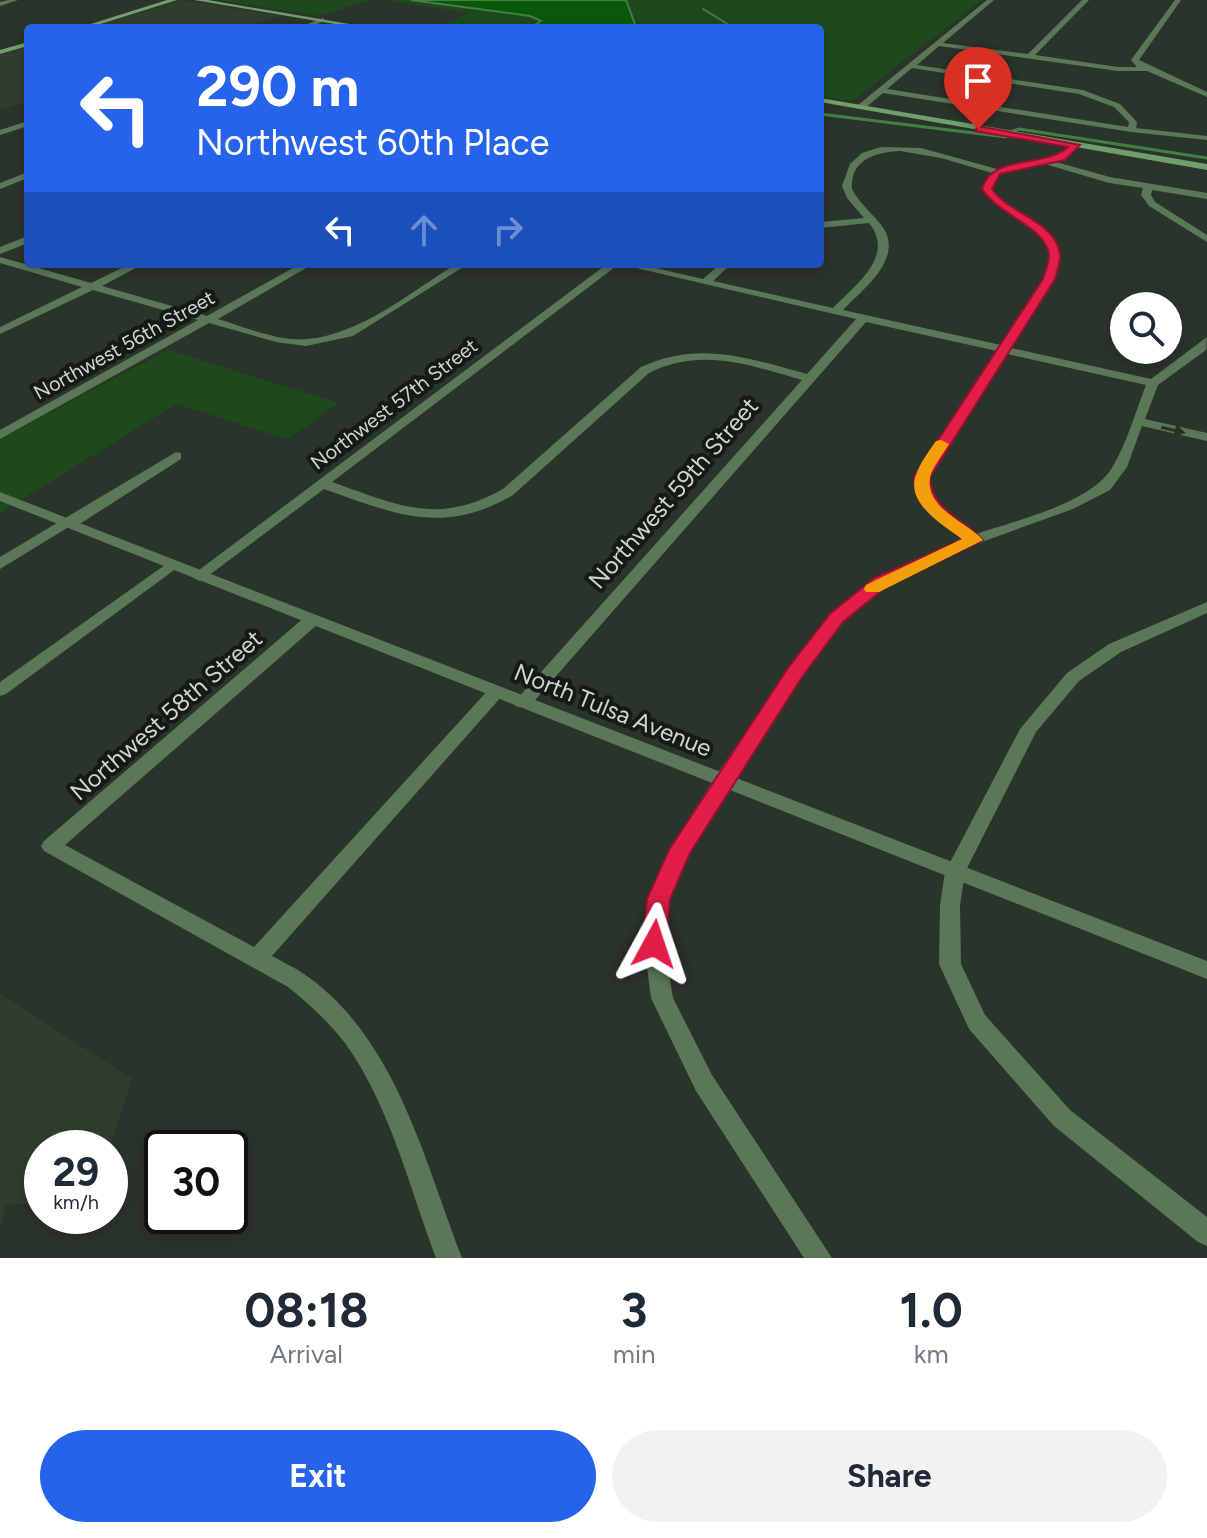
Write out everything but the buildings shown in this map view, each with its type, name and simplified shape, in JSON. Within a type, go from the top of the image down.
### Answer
[{"type":"main road","points":[[94,24],[174,0]]},
{"type":"main road","points":[[197,0],[346,24]]},
{"type":"main road","points":[[0,52],[24,45]]},
{"type":"main road","points":[[824,101],[1207,167]]},
{"type":"street","points":[[0,4],[15,0]]},
{"type":"street","points":[[861,107],[991,0]]},
{"type":"street","points":[[1029,57],[1086,0]]},
{"type":"street","points":[[1178,0],[1135,60],[1148,69],[1207,95]]},
{"type":"street","points":[[312,24],[323,20]]},
{"type":"street","points":[[936,44],[1118,69],[1148,69]]},
{"type":"street","points":[[910,66],[1080,92],[1104,99],[1128,112],[1133,122],[1131,130]]},
{"type":"street","points":[[1193,89],[1207,87]]},
{"type":"street","points":[[879,90],[1131,130],[1207,138]]},
{"type":"street","points":[[0,121],[24,126]]},
{"type":"street","points":[[0,133],[24,127]]},
{"type":"street","points":[[835,312],[879,266],[884,247],[884,236],[847,189],[847,179],[859,158],[869,151],[911,149],[997,172],[1061,158],[1075,145]]},
{"type":"street","points":[[1048,162],[1080,173],[1148,188],[1207,196]]},
{"type":"street","points":[[974,540],[931,506],[922,489],[922,477],[1049,279],[1055,256],[1050,242],[1034,225],[995,201],[987,189],[997,172]]},
{"type":"street","points":[[0,186],[24,177]]},
{"type":"street","points":[[1148,188],[1146,195],[1152,204],[1207,239]]},
{"type":"street","points":[[824,225],[869,220]]},
{"type":"street","points":[[0,251],[24,241]]},
{"type":"street","points":[[0,260],[24,267]]},
{"type":"street","points":[[28,268],[276,339],[306,343],[353,333],[457,268]]},
{"type":"street","points":[[0,331],[130,268]]},
{"type":"street","name":"Northwest 56th Street","points":[[0,435],[301,268]]},
{"type":"street","name":"Northwest 57th Street","points":[[199,576],[609,268]]},
{"type":"street","points":[[642,268],[1153,383]]},
{"type":"street","points":[[706,282],[722,268]]},
{"type":"street","name":"Northwest 59th Street","points":[[523,703],[862,319]]},
{"type":"street","points":[[819,1258],[704,1083],[662,998],[654,944],[658,899],[680,850],[722,782],[836,618],[881,582],[974,540],[1068,506],[1105,487],[1120,467],[1153,383],[1202,348],[1207,340]]},
{"type":"street","points":[[321,483],[411,513],[437,516],[464,514],[488,506],[508,492],[659,361],[697,354],[720,356],[810,378]]},
{"type":"street","points":[[1140,422],[1207,437]]},
{"type":"street","points":[[0,564],[176,456]]},
{"type":"street","name":"North Tulsa Avenue","points":[[0,496],[1207,970]]},
{"type":"street","points":[[0,690],[172,565]]},
{"type":"street","points":[[1207,607],[1115,648],[1073,677],[1029,729],[955,872],[950,905],[950,964],[977,1022],[1062,1118],[1207,1233]]},
{"type":"street","name":"Northwest 58th Street","points":[[257,958],[51,846],[312,620]]},
{"type":"street","points":[[449,1258],[377,1072],[364,1048],[330,1007],[296,980],[257,958],[496,692]]},
{"type":"shaded area","points":[[182,0],[281,16],[257,24],[103,24]]},
{"type":"shaded area","points":[[220,0],[368,0],[321,16]]},
{"type":"shaded area","points":[[385,0],[982,0],[852,101],[824,97],[824,24],[443,24],[470,13]]},
{"type":"shaded area","points":[[411,0],[626,0],[635,24],[536,24],[541,21],[530,16]]},
{"type":"shaded area","points":[[24,48],[24,102],[0,110],[0,55]]},
{"type":"shaded area","points":[[168,350],[339,403],[287,439],[176,404],[0,513],[0,439]]},
{"type":"shaded area","points":[[0,994],[132,1079],[116,1130],[24,1130],[24,1204],[6,1205],[0,1231]]},
{"type":"waterway","points":[[703,9],[727,24]]},
{"type":"waterway","points":[[824,114],[1006,137]]},
{"type":"waterway","points":[[1013,131],[1019,129],[1207,158]]},
{"type":"slow traffic","points":[[873,589],[881,582],[974,540],[943,518],[931,506],[922,489],[922,477],[941,444]]},
{"type":"route","points":[[654,944],[658,899],[680,850],[795,673],[836,618],[881,582],[974,540],[931,506],[922,489],[922,477],[1049,279],[1055,256],[1050,242],[1034,225],[995,201],[987,189],[997,172],[1061,158],[1075,145],[978,129]]}]
